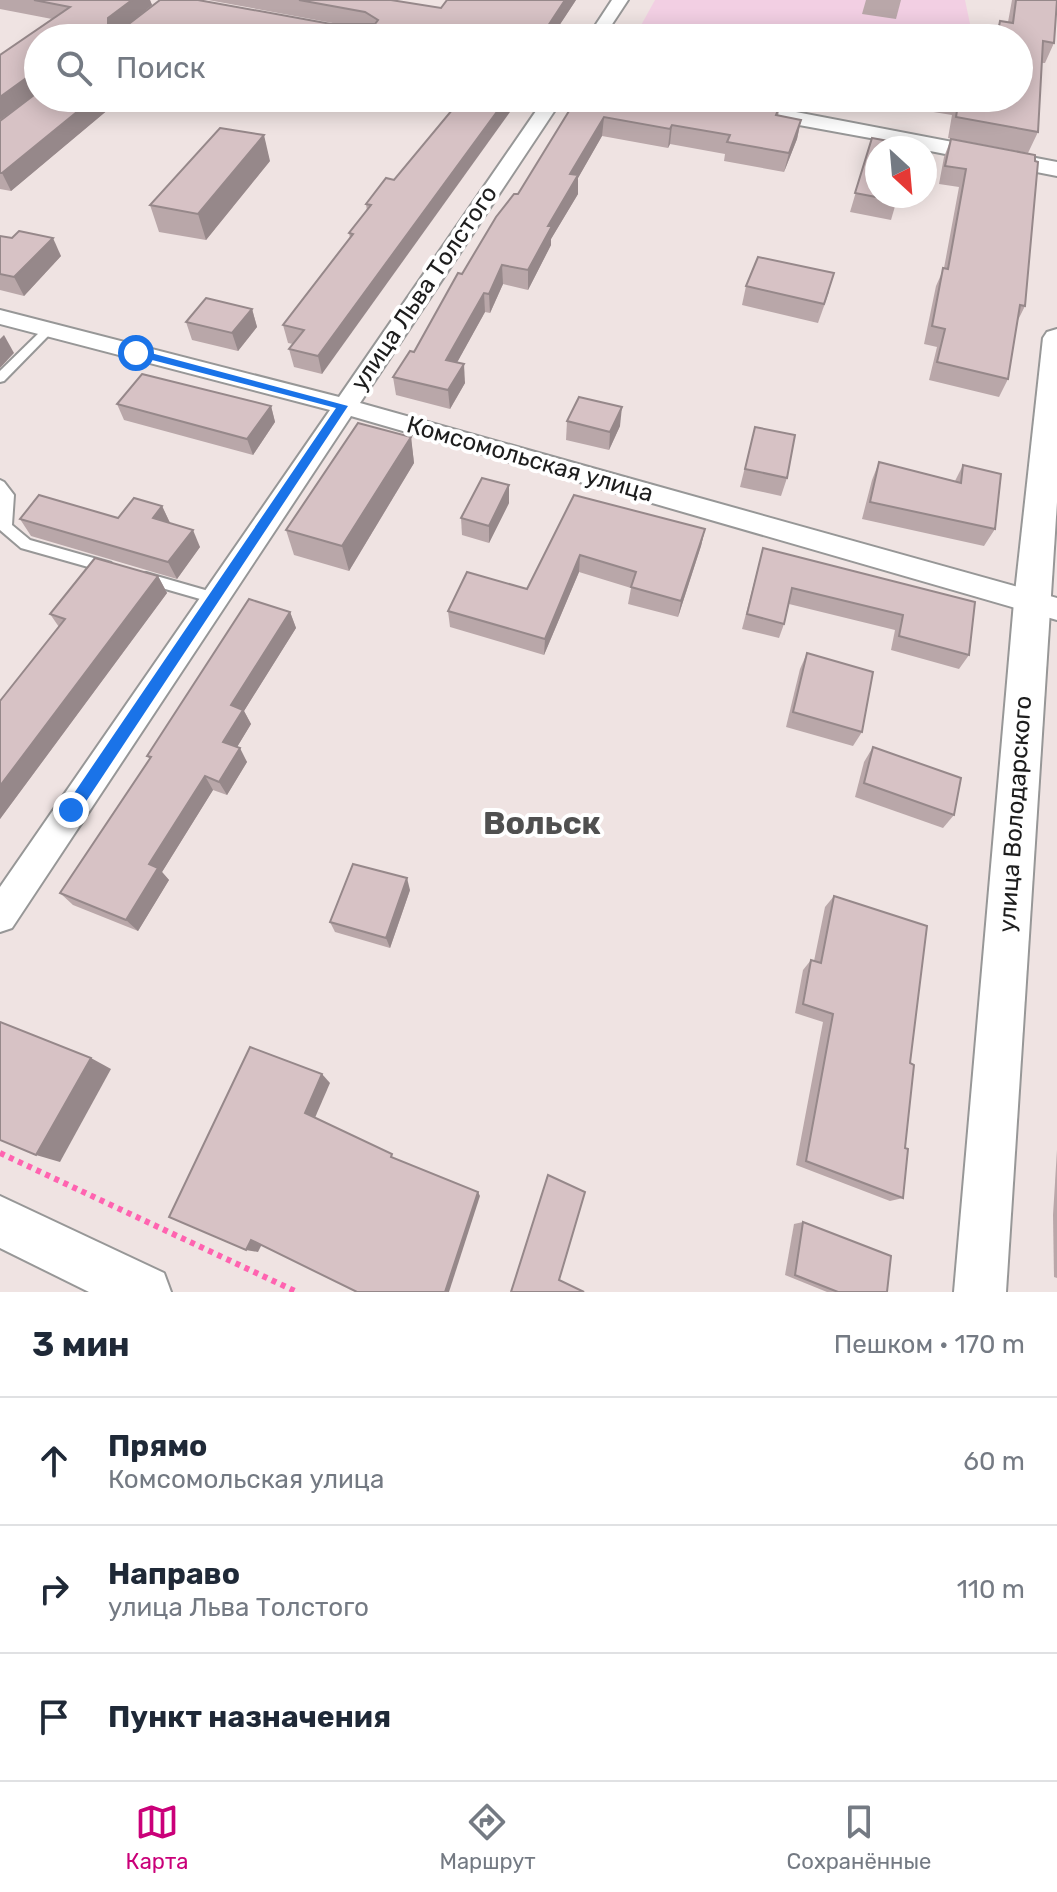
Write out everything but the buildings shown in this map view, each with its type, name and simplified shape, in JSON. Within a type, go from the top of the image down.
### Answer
[{"type":"street","points":[[604,24],[620,0]]},
{"type":"street","name":"улица Льва Толстого","points":[[0,916],[544,112]]},
{"type":"street","points":[[762,112],[1057,169]]},
{"type":"street","name":"Комсомольская улица","points":[[0,317],[343,406],[1044,605]]},
{"type":"street","name":"улица Володарского","points":[[980,1292],[1044,605],[1057,338]]},
{"type":"street","points":[[0,1221],[145,1292]]},
{"type":"lane","points":[[0,378],[48,330]]},
{"type":"lane","points":[[0,485],[8,495],[5,527],[26,544],[214,598]]},
{"type":"path","points":[[0,1153],[297,1292]]},
{"type":"shaded area","points":[[655,0],[965,0],[970,24],[642,24]]},
{"type":"district","name":"Вольск","points":[[542,823]]},
{"type":"route","points":[[71,810],[343,406],[136,353]]}]
